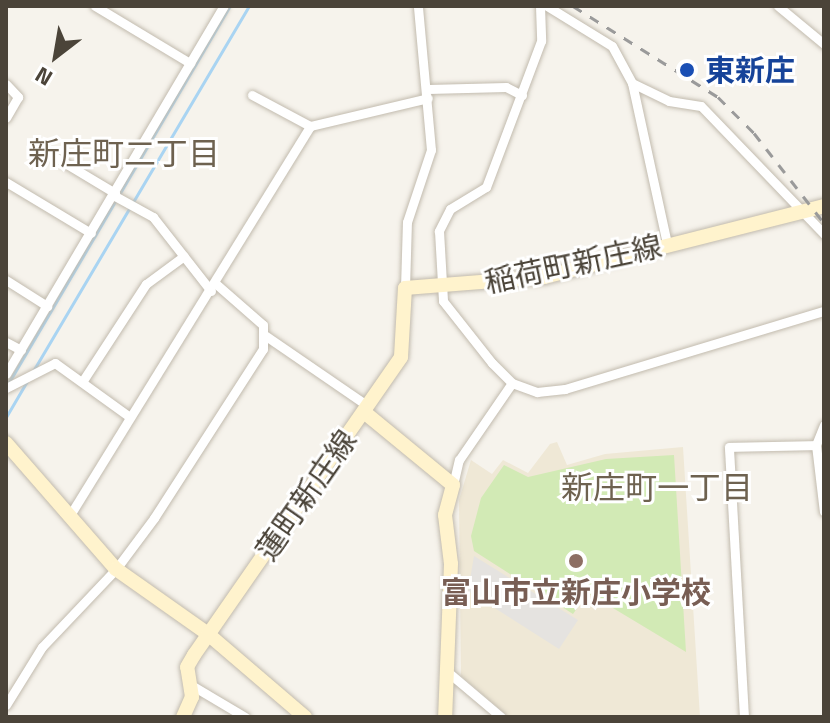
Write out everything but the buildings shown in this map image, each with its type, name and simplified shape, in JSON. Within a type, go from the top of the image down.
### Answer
[{"type":"main road","name":"稲荷町新庄線","points":[[405,288],[441,288],[544,277],[824,206]]},
{"type":"main road","points":[[366,409],[401,357],[405,288]]},
{"type":"main road","name":"蓮町新庄線","points":[[208,634],[366,409],[453,485]]},
{"type":"main road","points":[[6,443],[116,569],[208,634],[305,717]]},
{"type":"main road","points":[[445,717],[451,564],[445,515],[453,485]]},
{"type":"main road","points":[[183,717],[190,707],[191,685],[187,667],[208,634]]},
{"type":"street","points":[[95,6],[190,63]]},
{"type":"street","points":[[6,374],[115,195],[224,6]]},
{"type":"street","points":[[405,288],[407,222],[431,150],[418,6]]},
{"type":"street","points":[[540,6],[541,41],[486,187],[450,209],[439,231],[441,288],[446,308],[512,383],[537,392],[565,389],[824,311]]},
{"type":"street","points":[[547,6],[612,46],[632,83],[667,244]]},
{"type":"street","points":[[778,6],[824,44]]},
{"type":"street","points":[[632,83],[669,101],[701,106],[824,234]]},
{"type":"street","points":[[6,84],[18,97],[6,118]]},
{"type":"street","points":[[252,95],[310,126],[428,94],[506,87],[522,95]]},
{"type":"street","points":[[70,515],[310,126]]},
{"type":"street","points":[[50,154],[153,217],[213,287],[263,325],[266,336],[366,409]]},
{"type":"street","points":[[6,182],[91,233]]},
{"type":"street","points":[[82,382],[146,284],[184,256]]},
{"type":"street","points":[[6,280],[47,306]]},
{"type":"street","points":[[6,705],[42,647],[116,569],[182,479],[266,336]]},
{"type":"street","points":[[6,342],[21,350]]},
{"type":"street","points":[[6,388],[47,364],[55,363],[130,417]]},
{"type":"street","points":[[453,485],[459,460],[512,383]]},
{"type":"street","points":[[824,425],[816,445],[824,512]]},
{"type":"street","points":[[744,717],[729,447],[816,445]]},
{"type":"street","points":[[449,673],[501,717]]},
{"type":"street","points":[[191,685],[245,717]]},
{"type":"shaded area","name":"富山市立新庄小学校","points":[[557,442],[567,465],[605,454],[683,447],[700,717],[509,717],[461,676],[459,500],[471,460],[492,474],[503,460],[528,473],[550,444]]},
{"type":"shaded area","points":[[474,556],[578,620],[559,649],[468,591]]},
{"type":"green space","points":[[674,455],[686,652],[588,593],[573,614],[474,551],[471,536],[481,498],[504,465],[528,477],[606,459]]},
{"type":"waterway","points":[[9,382],[230,6]]},
{"type":"waterway","points":[[33,371],[249,6]]},
{"type":"waterway","points":[[6,417],[27,381]]},
{"type":"railway","points":[[573,6],[718,97],[754,133],[824,223]]},
{"type":"place","name":"東新庄","points":[[687,70]]},
{"type":"place","name":"富山市立新庄小学校","points":[[576,561]]},
{"type":"district","name":"新庄町二丁目","points":[[124,153]]},
{"type":"district","name":"新庄町一丁目","points":[[657,487]]}]
